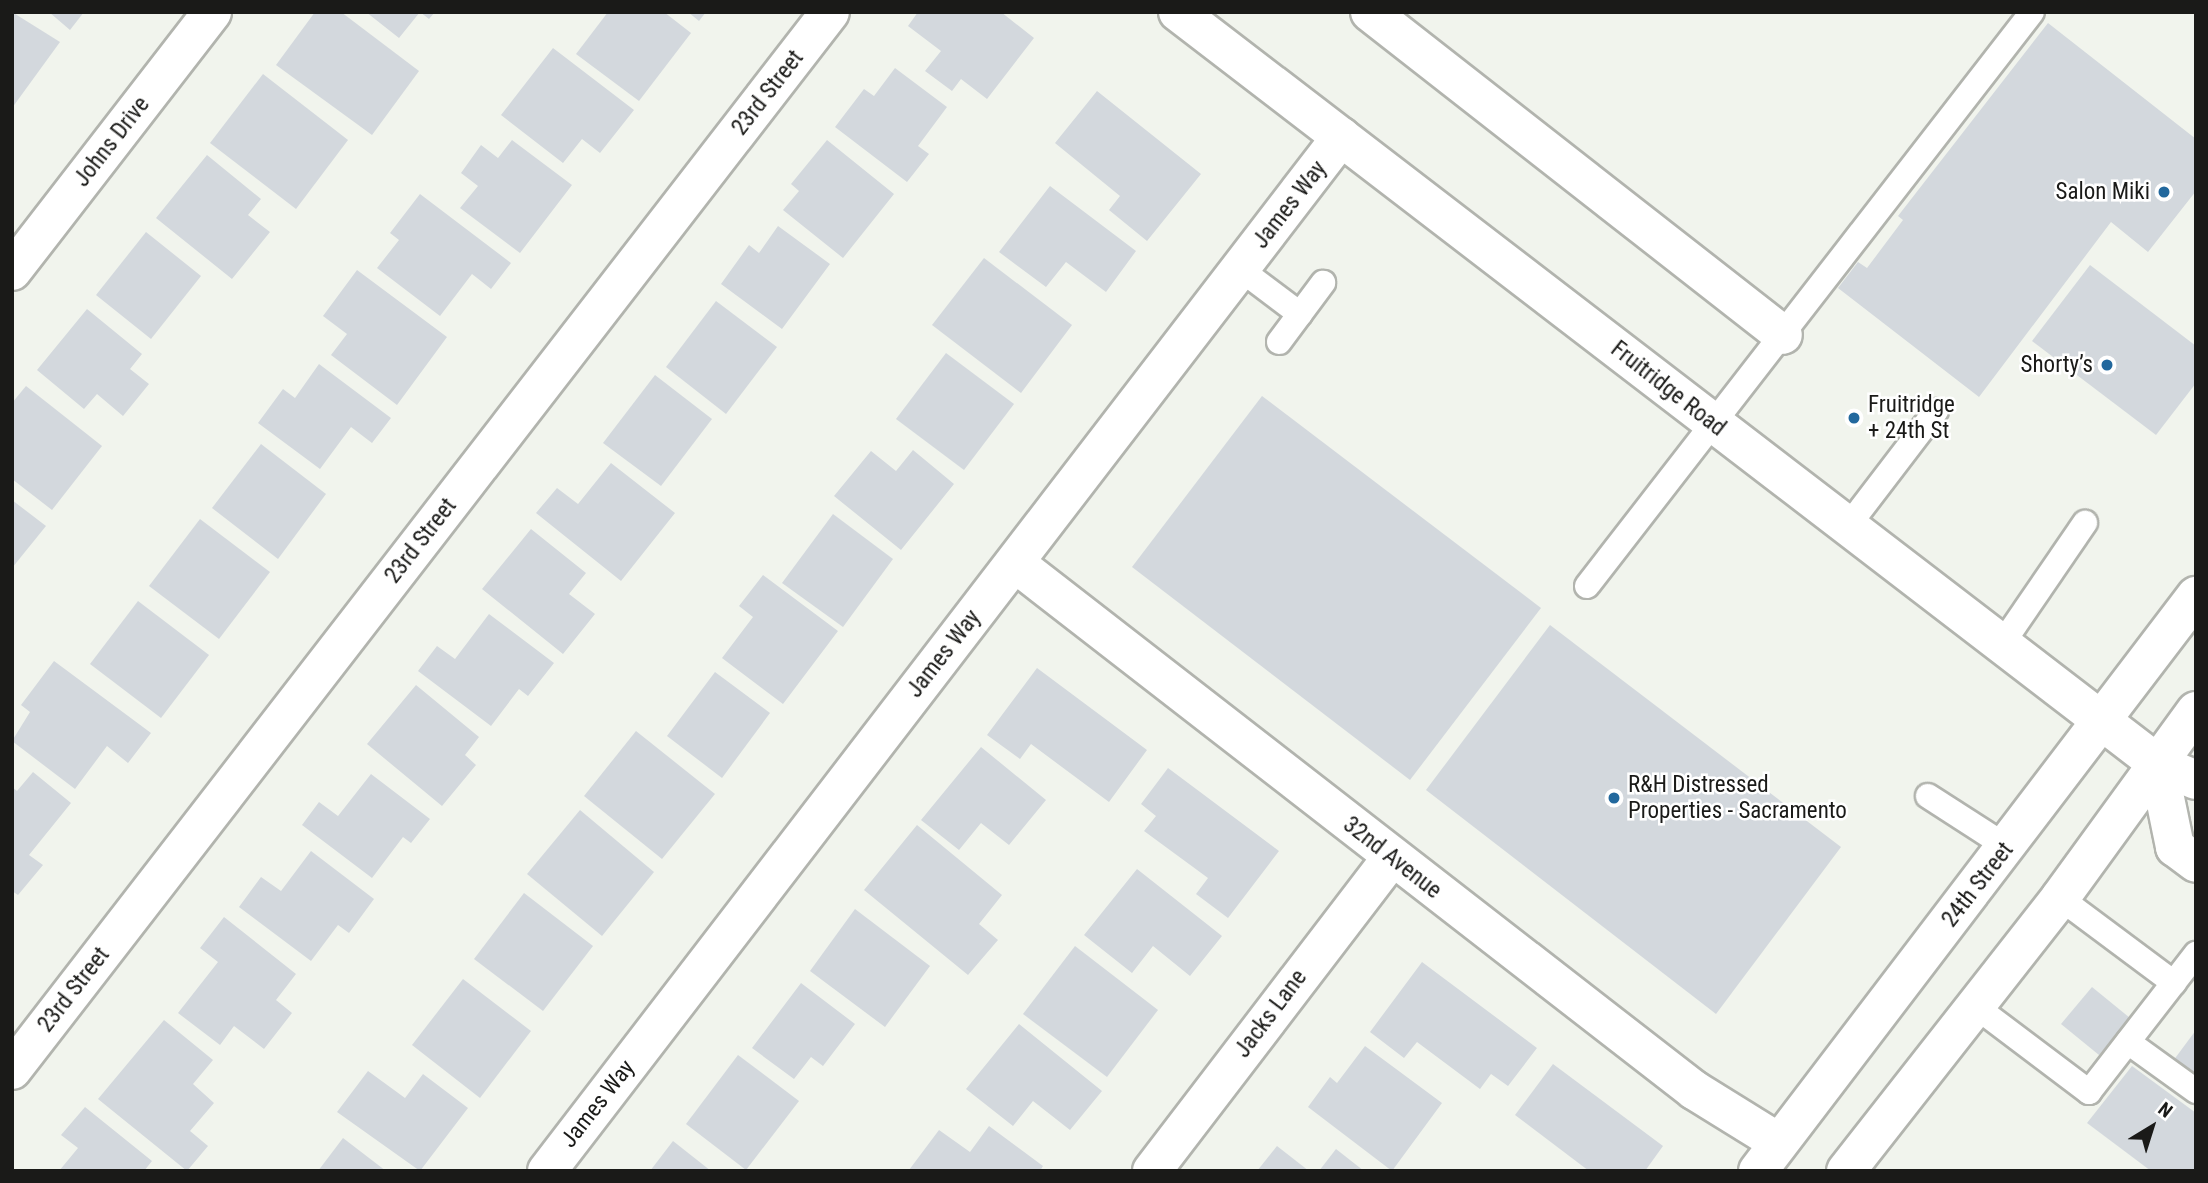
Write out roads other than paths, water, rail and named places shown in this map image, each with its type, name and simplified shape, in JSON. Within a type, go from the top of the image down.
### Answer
[{"type":"street","name":"Johns Drive","points":[[12,271],[212,12]]},
{"type":"street","name":"23rd Street","points":[[12,1070],[830,12]]},
{"type":"street","name":"Fruitridge Road","points":[[1178,12],[2158,764],[2196,780]]},
{"type":"street","points":[[1370,12],[1783,335]]},
{"type":"street","name":"James Way","points":[[547,1171],[1341,138]]},
{"type":"street","name":"32nd Avenue","points":[[1015,563],[1391,858],[1695,1090],[1768,1156]]},
{"type":"street","name":"24th Street","points":[[1768,1156],[2104,721],[2196,596]]},
{"type":"street","points":[[1846,1171],[2060,898],[2196,711]]},
{"type":"street","points":[[2158,764],[2175,847],[2196,863]]},
{"type":"street","name":"Jacks Lane","points":[[1152,1171],[1391,858]]},
{"type":"lane","points":[[1587,586],[2032,12]]},
{"type":"lane","points":[[1240,269],[1300,314]]},
{"type":"lane","points":[[1279,342],[1323,283]]},
{"type":"lane","points":[[1848,526],[1936,411]]},
{"type":"lane","points":[[2002,644],[2085,523]]},
{"type":"lane","points":[[1928,796],[2007,847]]},
{"type":"lane","points":[[2060,898],[2174,983]]},
{"type":"lane","points":[[1975,1006],[2089,1092],[2196,954]]},
{"type":"lane","points":[[2128,1042],[2196,1091]]},
{"type":"place","name":"Salon Miki","points":[[2164,192]]},
{"type":"place","name":"Shorty’s","points":[[2107,365]]},
{"type":"place","name":"Fruitridge + 24th St","points":[[1854,418]]},
{"type":"place","name":"R&H Distressed Properties - Sacramento","points":[[1614,798]]}]
